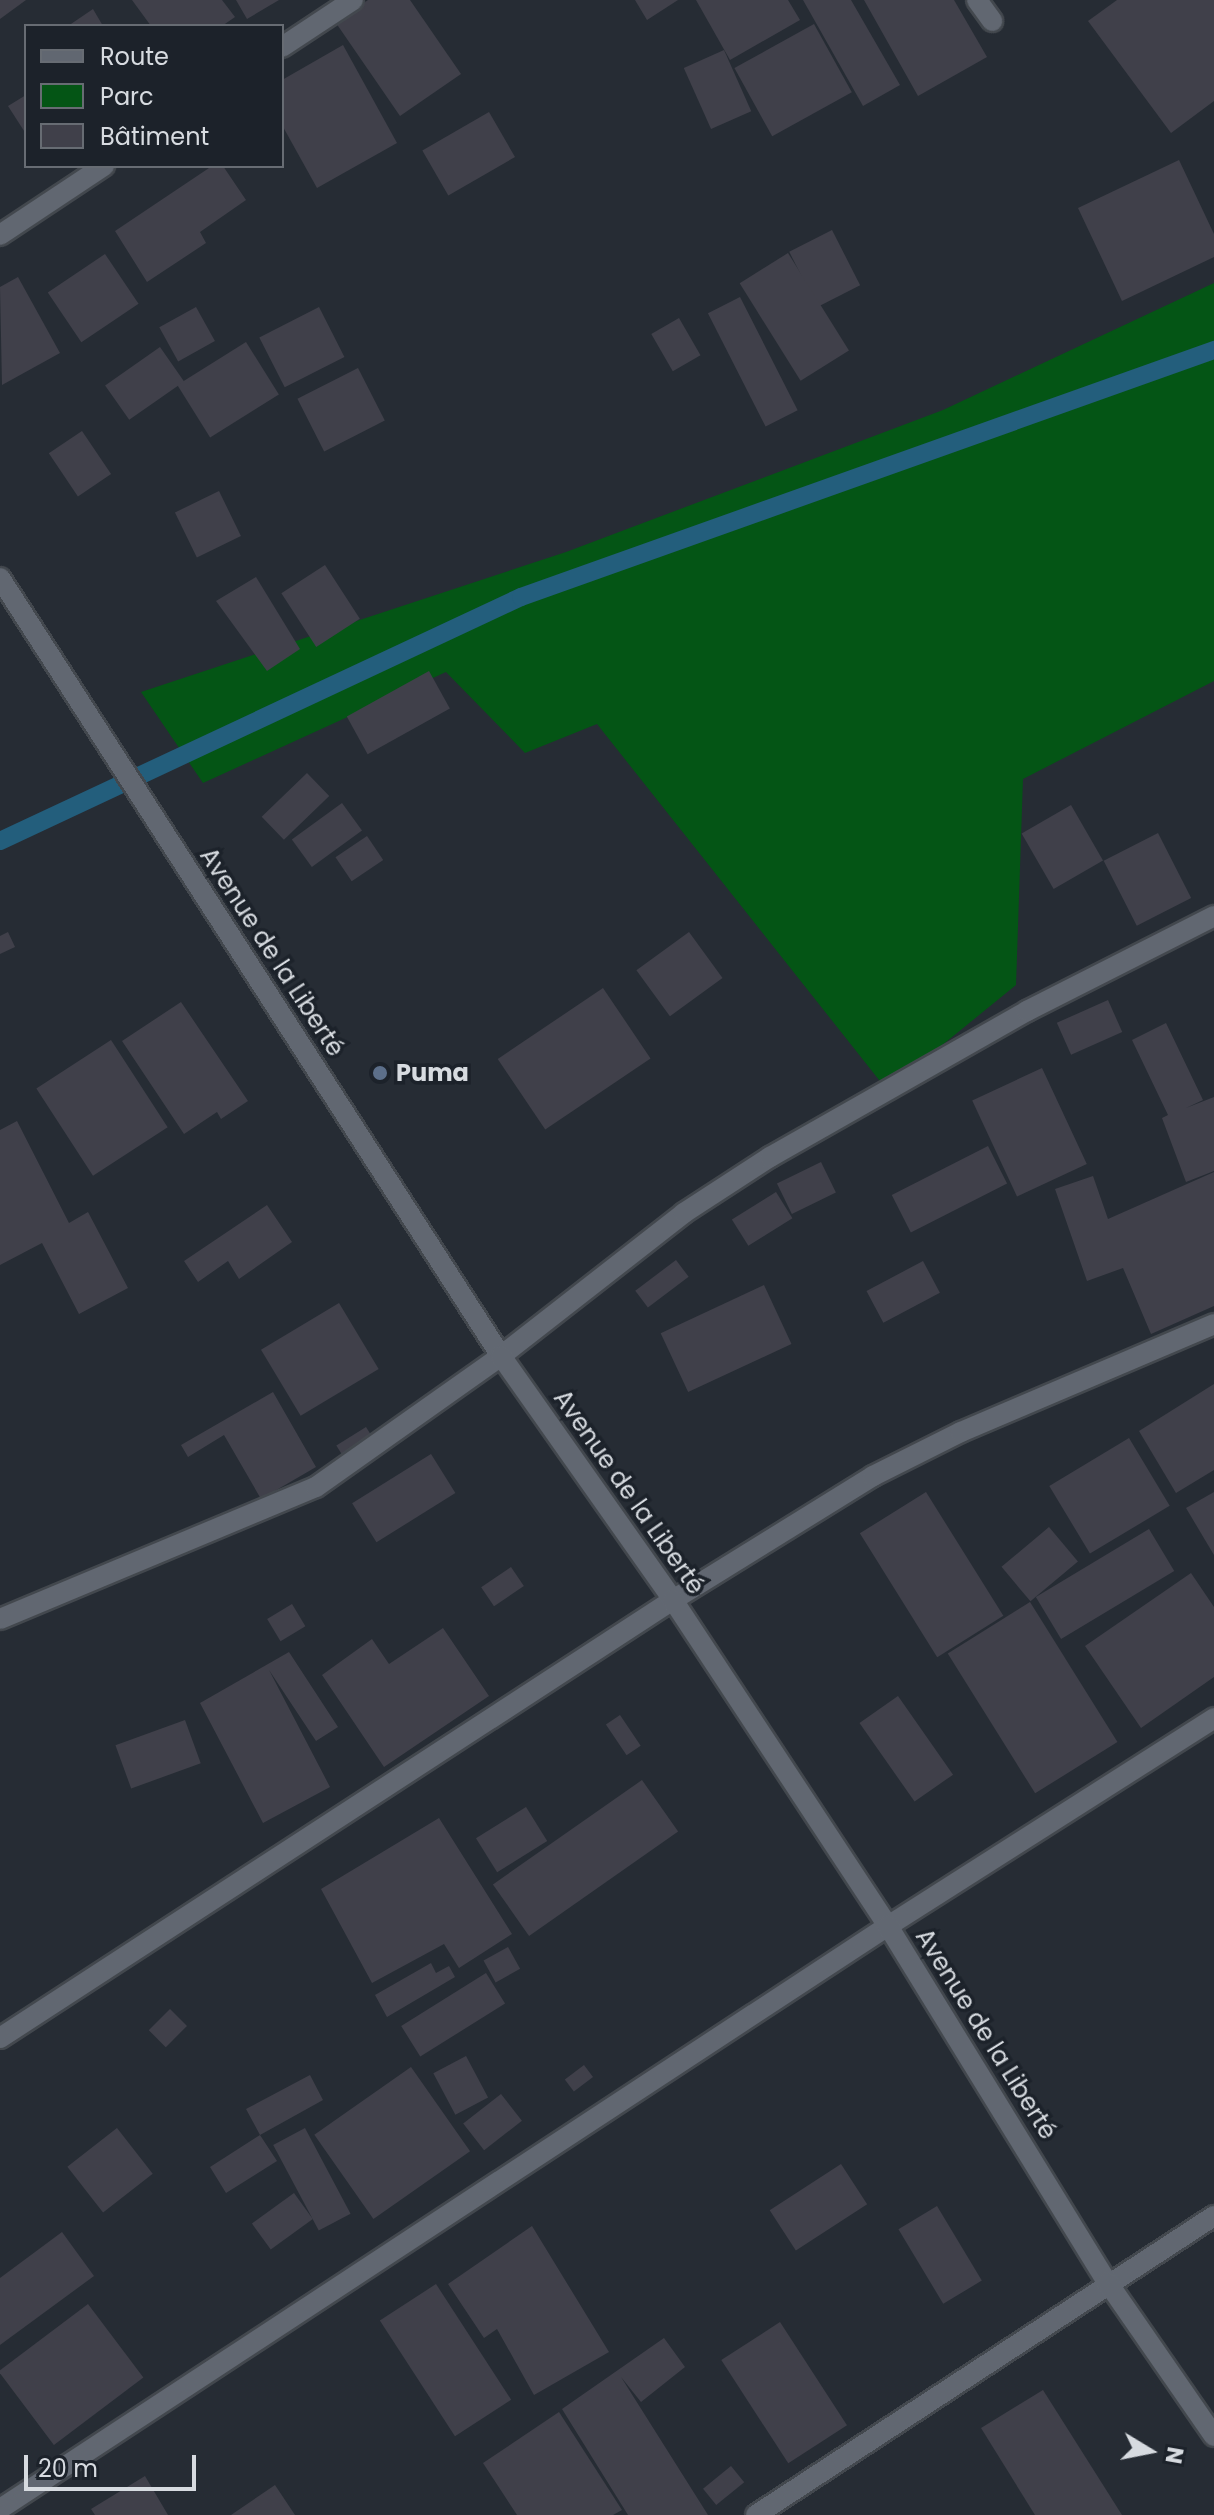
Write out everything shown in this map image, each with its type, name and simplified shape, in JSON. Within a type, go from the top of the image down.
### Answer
[{"type":"street","points":[[284,46],[353,0]]},
{"type":"street","points":[[977,0],[992,21]]},
{"type":"street","points":[[0,235],[101,168]]},
{"type":"street","name":"Avenue de la Liberté","points":[[0,578],[501,1356],[673,1600],[888,1926],[1108,2283],[1214,2436]]},
{"type":"street","points":[[0,1619],[316,1487],[501,1356],[684,1213],[770,1157],[1027,1011],[1214,916]]},
{"type":"street","points":[[0,2038],[673,1600],[886,1470],[961,1432],[1214,1324]]},
{"type":"street","points":[[0,2509],[888,1926],[1214,1718]]},
{"type":"street","points":[[756,2515],[1214,2216]]},
{"type":"green space","points":[[1214,283],[1214,681],[1023,779],[1016,985],[887,1090],[597,724],[525,753],[446,672],[203,783],[141,692],[566,552],[943,410]]},
{"type":"building","points":[[0,0],[26,0],[0,19]]},
{"type":"building","points":[[132,0],[222,0],[235,17],[225,24],[150,24]]},
{"type":"building","points":[[236,0],[279,0],[247,19]]},
{"type":"building","points":[[368,0],[410,0],[461,74],[400,116],[336,23]]},
{"type":"building","points":[[635,0],[678,0],[647,20]]},
{"type":"building","points":[[696,0],[788,0],[800,20],[730,60]]},
{"type":"building","points":[[803,0],[851,0],[900,85],[863,106]]},
{"type":"building","points":[[864,0],[954,0],[987,57],[918,96]]},
{"type":"building","points":[[1117,0],[1214,0],[1214,101],[1171,133],[1088,21]]},
{"type":"building","points":[[93,9],[102,24],[71,24]]},
{"type":"building","points":[[814,24],[852,92],[772,136],[734,68]]},
{"type":"building","points":[[343,45],[397,143],[317,188],[284,129],[284,79]]},
{"type":"building","points":[[724,50],[751,111],[711,129],[684,68]]},
{"type":"building","points":[[24,96],[24,131],[8,106]]},
{"type":"building","points":[[489,112],[515,157],[448,196],[422,150]]},
{"type":"building","points":[[1179,160],[1214,234],[1214,257],[1122,301],[1078,208]]},
{"type":"building","points":[[209,168],[224,168],[246,200],[200,232],[206,243],[147,282],[115,231]]},
{"type":"building","points":[[832,230],[860,285],[817,307],[789,252]]},
{"type":"building","points":[[788,253],[849,351],[801,381],[740,283]]},
{"type":"building","points":[[105,254],[139,304],[81,342],[48,293]]},
{"type":"building","points":[[18,277],[60,353],[2,385],[0,287]]},
{"type":"building","points":[[740,297],[798,410],[766,427],[708,313]]},
{"type":"building","points":[[196,307],[215,341],[178,361],[159,327]]},
{"type":"building","points":[[319,307],[344,357],[285,387],[259,337]]},
{"type":"building","points":[[679,318],[700,355],[673,371],[651,334]]},
{"type":"building","points":[[246,342],[279,395],[210,438],[177,385]]},
{"type":"building","points":[[160,347],[184,381],[129,420],[105,385]]},
{"type":"building","points":[[358,368],[385,421],[324,451],[297,399]]},
{"type":"building","points":[[82,431],[111,474],[78,496],[49,453]]},
{"type":"building","points":[[219,491],[241,536],[197,557],[175,512]]},
{"type":"building","points":[[325,565],[360,619],[316,647],[281,593]]},
{"type":"building","points":[[256,577],[300,649],[267,671],[216,601]]},
{"type":"building","points":[[429,671],[450,709],[368,754],[347,717]]},
{"type":"building","points":[[307,773],[329,796],[284,840],[262,817]]},
{"type":"building","points":[[342,803],[362,831],[312,867],[292,839]]},
{"type":"building","points":[[1071,805],[1103,860],[1054,889],[1022,834]]},
{"type":"building","points":[[1158,833],[1191,898],[1137,926],[1104,861]]},
{"type":"building","points":[[367,836],[383,860],[352,881],[335,857]]},
{"type":"building","points":[[8,932],[15,947],[0,954],[0,936]]},
{"type":"building","points":[[689,932],[723,978],[670,1016],[636,970]]},
{"type":"building","points":[[603,988],[651,1058],[545,1129],[498,1059]]},
{"type":"building","points":[[1108,1000],[1122,1032],[1071,1055],[1057,1023]]},
{"type":"building","points":[[181,1002],[248,1101],[221,1119],[217,1112],[184,1134],[122,1041]]},
{"type":"building","points":[[1166,1023],[1203,1100],[1186,1108],[1214,1097],[1214,1171],[1186,1182],[1162,1118],[1168,1115],[1132,1040]]},
{"type":"building","points":[[111,1040],[168,1127],[93,1176],[36,1088]]},
{"type":"building","points":[[1042,1068],[1087,1164],[1017,1197],[972,1101]]},
{"type":"building","points":[[17,1121],[69,1223],[88,1212],[128,1288],[79,1314],[42,1243],[0,1265],[0,1130]]},
{"type":"building","points":[[988,1146],[1007,1183],[911,1232],[892,1195]]},
{"type":"building","points":[[821,1162],[836,1193],[792,1214],[777,1183]]},
{"type":"building","points":[[1214,1172],[1214,1306],[1151,1334],[1123,1268],[1087,1281],[1055,1189],[1093,1176],[1108,1219]]},
{"type":"building","points":[[776,1192],[792,1218],[748,1246],[732,1220]]},
{"type":"building","points":[[267,1205],[292,1242],[239,1279],[228,1261],[198,1282],[184,1261]]},
{"type":"building","points":[[676,1260],[689,1277],[648,1307],[635,1291]]},
{"type":"building","points":[[923,1261],[940,1293],[883,1323],[866,1291]]},
{"type":"building","points":[[764,1285],[791,1344],[688,1392],[661,1333]]},
{"type":"building","points":[[339,1303],[379,1369],[301,1416],[261,1350]]},
{"type":"building","points":[[1214,1384],[1214,1470],[1176,1493],[1139,1431]]},
{"type":"building","points":[[273,1392],[316,1467],[261,1499],[224,1435],[188,1457],[181,1445]]},
{"type":"building","points":[[366,1427],[373,1438],[343,1457],[336,1446]]},
{"type":"building","points":[[1129,1438],[1170,1506],[1090,1554],[1049,1486]]},
{"type":"building","points":[[431,1454],[455,1493],[377,1542],[352,1503]]},
{"type":"building","points":[[926,1492],[1003,1616],[937,1657],[860,1533]]},
{"type":"building","points":[[1214,1492],[1214,1555],[1186,1508]]},
{"type":"building","points":[[1049,1527],[1078,1561],[1030,1601],[1002,1567]]},
{"type":"building","points":[[1149,1529],[1174,1571],[1061,1639],[1036,1597]]},
{"type":"building","points":[[511,1567],[524,1586],[494,1606],[481,1587]]},
{"type":"building","points":[[1191,1573],[1214,1607],[1214,1677],[1141,1728],[1085,1646]]},
{"type":"building","points":[[1030,1602],[1117,1742],[1035,1793],[948,1653]]},
{"type":"building","points":[[292,1604],[305,1626],[281,1641],[267,1619]]},
{"type":"building","points":[[443,1628],[489,1696],[384,1767],[322,1675],[372,1639],[389,1664]]},
{"type":"building","points":[[289,1652],[338,1727],[316,1741],[269,1670],[330,1787],[263,1823],[200,1703]]},
{"type":"building","points":[[898,1696],[953,1775],[915,1802],[859,1723]]},
{"type":"building","points":[[620,1715],[641,1746],[627,1755],[606,1725]]},
{"type":"building","points":[[185,1720],[201,1763],[131,1789],[115,1745]]},
{"type":"building","points":[[642,1780],[678,1832],[529,1936],[493,1884]]},
{"type":"building","points":[[526,1807],[547,1841],[497,1872],[476,1838]]},
{"type":"building","points":[[439,1818],[512,1934],[459,1968],[444,1944],[372,1983],[321,1889]]},
{"type":"building","points":[[508,1947],[520,1969],[496,1982],[484,1961]]},
{"type":"building","points":[[431,1963],[436,1973],[449,1966],[455,1977],[387,2017],[375,1995]]},
{"type":"building","points":[[486,1973],[505,2004],[420,2057],[401,2026]]},
{"type":"building","points":[[170,2009],[187,2026],[166,2047],[149,2030]]},
{"type":"building","points":[[466,2056],[488,2097],[455,2115],[433,2073]]},
{"type":"building","points":[[584,2065],[593,2077],[574,2091],[565,2079]]},
{"type":"building","points":[[411,2067],[470,2151],[373,2219],[314,2135]]},
{"type":"building","points":[[310,2075],[323,2100],[260,2135],[246,2109]]},
{"type":"building","points":[[501,2094],[522,2121],[484,2150],[463,2124]]},
{"type":"building","points":[[117,2128],[153,2174],[103,2212],[67,2167]]},
{"type":"building","points":[[305,2128],[351,2214],[319,2231],[273,2145]]},
{"type":"building","points":[[260,2135],[277,2161],[226,2193],[210,2167]]},
{"type":"building","points":[[841,2164],[867,2204],[796,2251],[770,2210]]},
{"type":"building","points":[[294,2193],[313,2219],[271,2249],[252,2224]]},
{"type":"building","points":[[937,2206],[982,2281],[943,2304],[898,2229]]},
{"type":"building","points":[[532,2226],[609,2352],[534,2395],[497,2329],[484,2338],[448,2284]]},
{"type":"building","points":[[62,2232],[94,2276],[0,2345],[0,2278]]},
{"type":"building","points":[[436,2284],[511,2400],[455,2436],[380,2320]]},
{"type":"building","points":[[88,2304],[143,2377],[54,2445],[0,2370]]},
{"type":"building","points":[[780,2322],[847,2425],[788,2463],[721,2360]]},
{"type":"building","points":[[664,2338],[685,2367],[641,2402],[621,2377],[708,2515],[628,2515],[562,2409]]},
{"type":"building","points":[[1043,2390],[1122,2515],[1035,2515],[981,2428]]},
{"type":"building","points":[[559,2412],[622,2510],[613,2515],[517,2515],[483,2463]]},
{"type":"building","points":[[731,2466],[744,2482],[716,2505],[703,2489]]},
{"type":"building","points":[[145,2476],[168,2515],[95,2515],[91,2509]]},
{"type":"building","points":[[275,2485],[295,2515],[231,2515]]},
{"type":"waterway","points":[[0,841],[521,597],[1214,350]]},
{"type":"place","name":"Puma","points":[[380,1073]]}]
